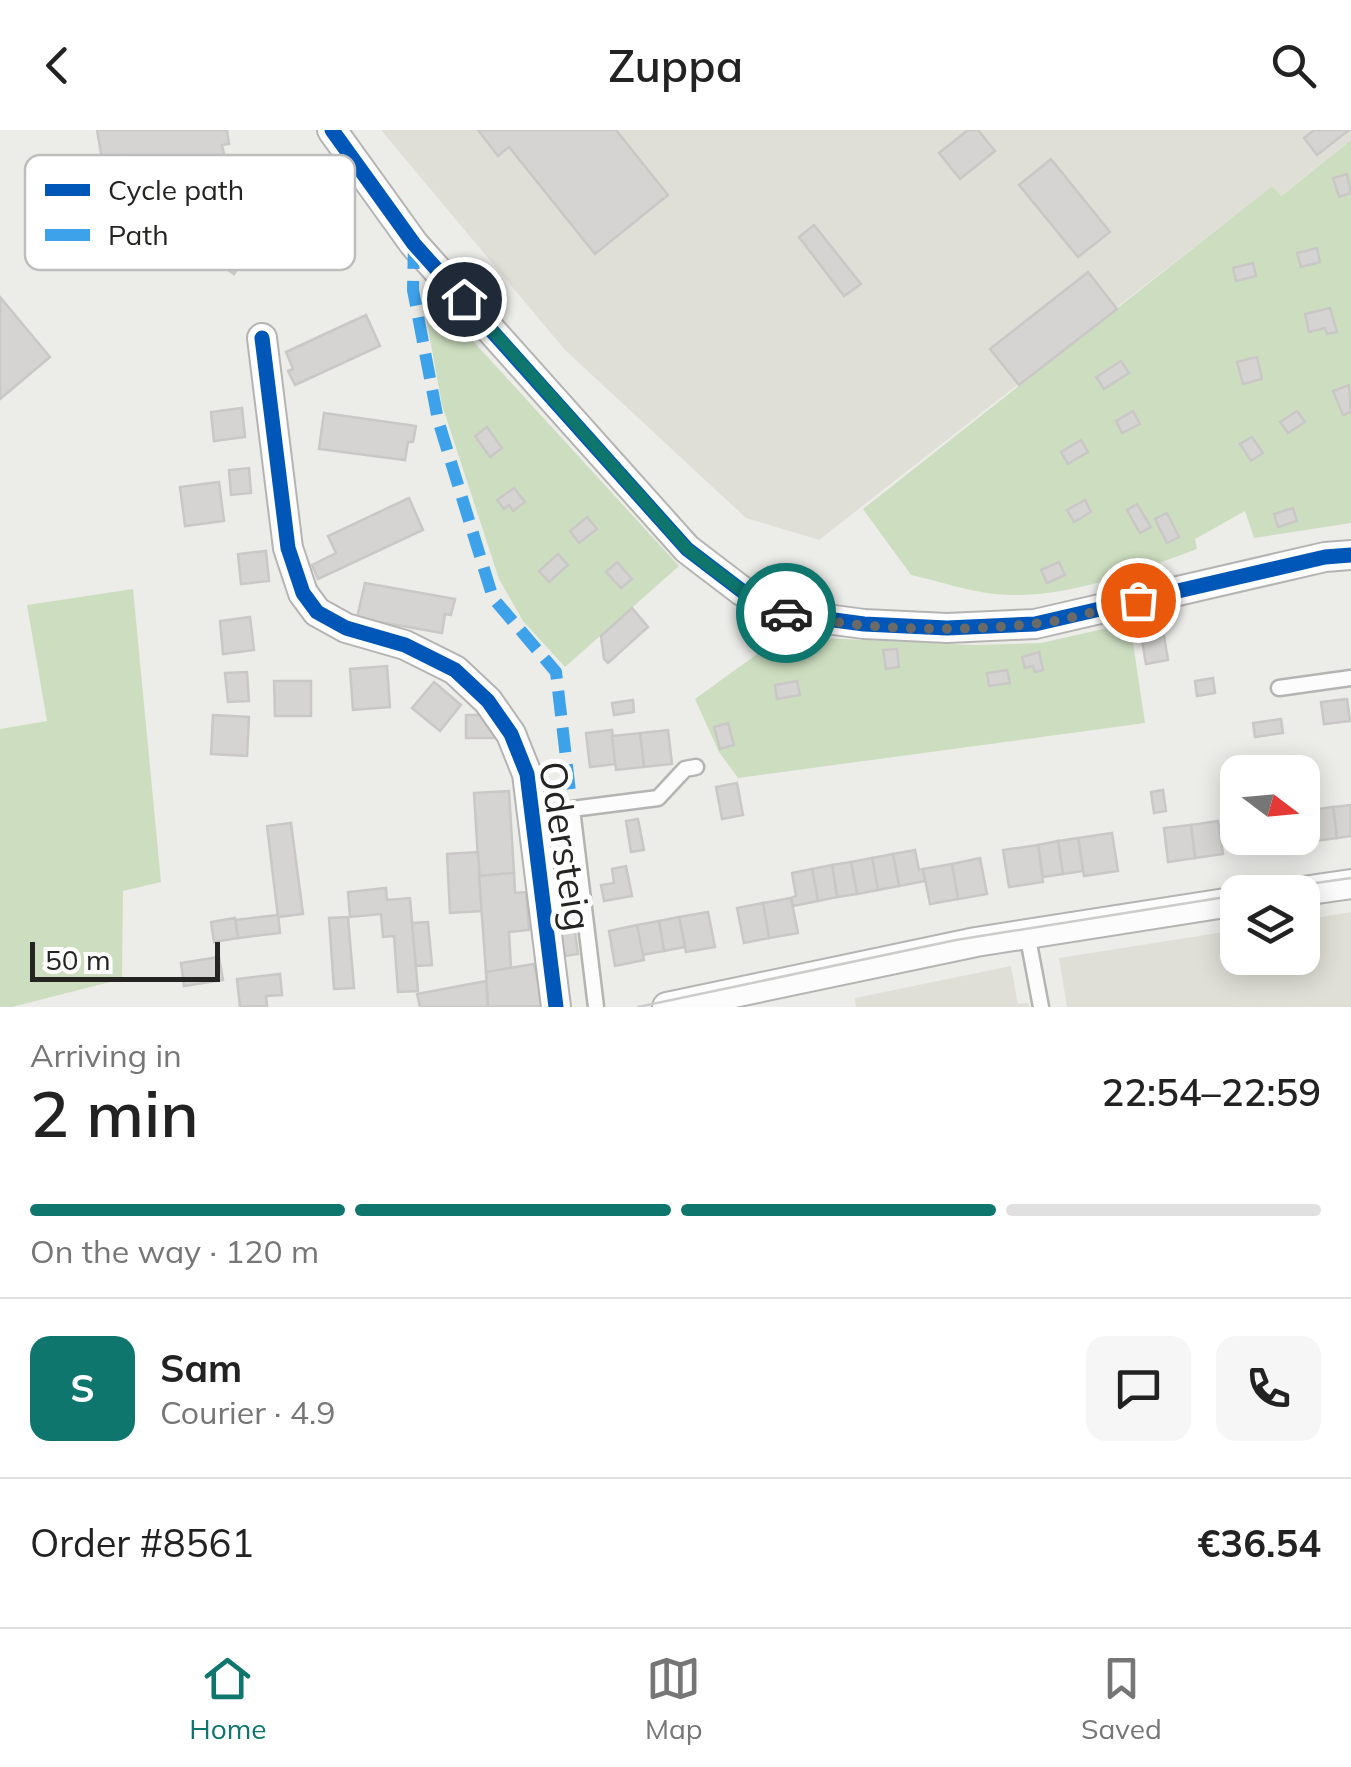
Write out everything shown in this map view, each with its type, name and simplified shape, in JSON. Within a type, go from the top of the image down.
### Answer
[{"type":"street","points":[[332,130],[350,155]]},
{"type":"street","points":[[355,162],[414,244],[687,549],[742,591],[788,614],[864,624],[947,628],[1035,624],[1325,557],[1351,555]]},
{"type":"street","name":"Odersteig","points":[[262,338],[288,548],[303,593],[318,612],[346,628],[405,645],[455,670],[488,701],[511,734],[527,774],[556,1007]]},
{"type":"street","points":[[1320,889],[1351,884]]},
{"type":"street","points":[[667,1007],[1027,933],[1220,904]]},
{"type":"lane","points":[[1279,688],[1351,678]]},
{"type":"lane","points":[[596,1007],[572,809],[658,798],[685,769],[696,767]]},
{"type":"lane","points":[[1027,933],[1041,1007]]},
{"type":"shaded area","points":[[381,130],[1351,130],[1351,140],[1280,196],[1271,187],[819,540],[746,518],[565,350]]},
{"type":"shaded area","points":[[1351,912],[1351,1007],[1067,1007],[1059,958],[1220,933],[1220,975],[1320,975],[1320,917]]},
{"type":"shaded area","points":[[1011,966],[1018,1004],[1028,1003],[1029,1007],[856,1007],[855,998]]},
{"type":"green space","points":[[1351,140],[1351,523],[1254,538],[1245,511],[1195,539],[1197,549],[1098,583],[1046,593],[994,594],[911,575],[863,509],[1272,186],[1281,196]]},
{"type":"green space","points":[[439,304],[679,566],[565,667],[523,621],[499,579],[442,405],[426,317]]},
{"type":"green space","points":[[133,589],[161,882],[123,891],[122,979],[0,1007],[0,729],[47,721],[27,605]]},
{"type":"green space","points":[[1130,623],[1145,723],[738,778],[719,752],[695,699],[786,633],[974,645],[1041,643]]},
{"type":"building","points":[[97,130],[227,130],[229,144],[222,145],[224,155],[101,155]]},
{"type":"building","points":[[478,130],[616,130],[668,195],[595,254],[509,147],[498,156]]},
{"type":"building","points":[[968,130],[978,130],[995,151],[960,179],[939,153]]},
{"type":"building","points":[[1314,130],[1349,130],[1317,155],[1304,138]]},
{"type":"building","points":[[1051,159],[1110,232],[1078,257],[1019,185]]},
{"type":"building","points":[[1347,174],[1351,193],[1339,197],[1333,178]]},
{"type":"building","points":[[814,225],[861,284],[844,296],[799,237]]},
{"type":"building","points":[[1317,248],[1320,262],[1301,267],[1297,253]]},
{"type":"building","points":[[1253,263],[1256,276],[1236,281],[1233,268]]},
{"type":"building","points":[[1088,272],[1117,309],[1019,385],[990,349]]},
{"type":"building","points":[[0,297],[50,357],[0,399]]},
{"type":"building","points":[[1330,308],[1337,332],[1327,334],[1325,328],[1309,332],[1305,314]]},
{"type":"building","points":[[366,315],[380,346],[295,385],[288,371],[293,369],[286,352]]},
{"type":"building","points":[[1257,357],[1262,379],[1243,384],[1237,362]]},
{"type":"building","points":[[1121,361],[1129,373],[1104,389],[1096,377]]},
{"type":"building","points":[[1349,385],[1351,412],[1343,415],[1333,391]]},
{"type":"building","points":[[242,408],[245,437],[214,441],[211,412]]},
{"type":"building","points":[[1133,411],[1140,424],[1122,433],[1116,421]]},
{"type":"building","points":[[1297,411],[1305,422],[1288,433],[1280,422]]},
{"type":"building","points":[[324,413],[416,426],[405,460],[319,449]]},
{"type":"building","points":[[487,427],[502,448],[490,457],[475,436]]},
{"type":"building","points":[[1252,437],[1263,453],[1251,461],[1240,444]]},
{"type":"building","points":[[1081,440],[1088,452],[1068,464],[1061,452]]},
{"type":"building","points":[[249,468],[251,493],[231,495],[229,470]]},
{"type":"building","points":[[219,482],[224,521],[185,526],[180,487]]},
{"type":"building","points":[[514,488],[525,502],[513,511],[509,505],[504,509],[497,500]]},
{"type":"building","points":[[409,498],[423,530],[318,579],[312,565],[336,553],[328,536]]},
{"type":"building","points":[[1085,500],[1091,512],[1074,522],[1067,510]]},
{"type":"building","points":[[1137,504],[1151,527],[1140,533],[1127,510]]},
{"type":"building","points":[[1293,508],[1297,521],[1278,527],[1274,514]]},
{"type":"building","points":[[1167,513],[1179,537],[1167,543],[1155,519]]},
{"type":"building","points":[[587,517],[597,529],[579,543],[570,531]]},
{"type":"building","points":[[266,551],[269,581],[241,584],[238,554]]},
{"type":"building","points":[[558,554],[568,565],[549,582],[539,571]]},
{"type":"building","points":[[617,562],[632,579],[621,588],[606,572]]},
{"type":"building","points":[[1059,562],[1065,575],[1047,583],[1041,570]]},
{"type":"building","points":[[365,583],[455,599],[451,615],[445,614],[442,633],[357,618]]},
{"type":"building","points":[[632,608],[648,627],[608,663],[601,636]]},
{"type":"building","points":[[250,617],[254,650],[223,654],[220,621]]},
{"type":"building","points":[[1164,636],[1168,660],[1146,664],[1142,640]]},
{"type":"building","points":[[897,649],[899,667],[886,669],[883,650]]},
{"type":"building","points":[[1039,652],[1043,670],[1025,668],[1022,657]]},
{"type":"building","points":[[387,666],[390,707],[353,710],[350,669]]},
{"type":"building","points":[[1007,670],[1010,683],[989,686],[987,673]]},
{"type":"building","points":[[247,672],[249,701],[228,702],[225,673]]},
{"type":"building","points":[[1213,678],[1215,693],[1197,696],[1195,681]]},
{"type":"building","points":[[274,681],[311,681],[311,716],[275,716]]},
{"type":"building","points":[[797,681],[800,695],[777,699],[775,685]]},
{"type":"building","points":[[434,682],[461,705],[440,731],[412,708]]},
{"type":"building","points":[[1347,699],[1350,721],[1324,724],[1321,702]]},
{"type":"building","points":[[633,700],[634,712],[614,715],[612,703]]},
{"type":"building","points":[[213,715],[249,717],[247,756],[211,754]]},
{"type":"building","points":[[466,715],[484,715],[495,738],[466,738]]},
{"type":"building","points":[[1281,719],[1283,733],[1255,737],[1253,723]]},
{"type":"building","points":[[728,723],[734,745],[720,749],[714,727]]},
{"type":"building","points":[[612,730],[616,764],[590,767],[586,733]]},
{"type":"building","points":[[668,730],[672,764],[644,767],[640,733]]},
{"type":"building","points":[[640,733],[644,767],[616,770],[612,736]]},
{"type":"building","points":[[737,783],[743,815],[722,819],[716,787]]},
{"type":"building","points":[[1163,790],[1166,811],[1154,813],[1151,792]]},
{"type":"building","points":[[509,791],[514,873],[479,876],[474,793]]},
{"type":"building","points":[[1351,805],[1351,836],[1337,838],[1333,807]]},
{"type":"building","points":[[1333,807],[1337,838],[1320,840],[1320,809]]},
{"type":"building","points":[[638,819],[644,850],[631,852],[626,821]]},
{"type":"building","points":[[1218,821],[1220,854],[1195,858],[1191,825]]},
{"type":"building","points":[[291,823],[303,914],[278,917],[267,826]]},
{"type":"building","points":[[1191,825],[1195,858],[1168,862],[1164,828]]},
{"type":"building","points":[[1112,833],[1118,871],[1084,876],[1078,838]]},
{"type":"building","points":[[1078,838],[1083,871],[1063,874],[1058,841]]},
{"type":"building","points":[[1058,841],[1063,874],[1043,877],[1038,845]]},
{"type":"building","points":[[1038,845],[1043,882],[1009,887],[1003,850]]},
{"type":"building","points":[[915,850],[925,881],[899,886],[893,854]]},
{"type":"building","points":[[478,852],[482,911],[450,913],[447,854]]},
{"type":"building","points":[[893,854],[899,886],[878,890],[872,858]]},
{"type":"building","points":[[872,858],[878,890],[857,894],[851,862]]},
{"type":"building","points":[[980,858],[987,894],[958,899],[952,864]]},
{"type":"building","points":[[851,862],[857,894],[837,897],[832,865]]},
{"type":"building","points":[[952,864],[958,899],[930,904],[923,869]]},
{"type":"building","points":[[832,865],[837,897],[818,901],[812,869]]},
{"type":"building","points":[[626,866],[632,896],[604,901],[601,885],[614,883],[612,869]]},
{"type":"building","points":[[812,869],[818,901],[793,906],[791,898],[796,896],[792,873]]},
{"type":"building","points":[[514,873],[515,893],[526,892],[529,930],[509,932],[511,968],[486,972],[479,876]]},
{"type":"building","points":[[386,888],[387,900],[410,898],[418,991],[398,992],[394,936],[383,937],[381,914],[350,917],[348,892]]},
{"type":"building","points":[[791,898],[798,933],[769,938],[763,903]]},
{"type":"building","points":[[763,903],[769,938],[744,943],[737,908]]},
{"type":"building","points":[[708,912],[715,947],[686,952],[679,917]]},
{"type":"building","points":[[278,915],[280,933],[238,938],[235,920]]},
{"type":"building","points":[[348,917],[354,988],[334,989],[329,918]]},
{"type":"building","points":[[679,917],[685,947],[664,951],[659,921]]},
{"type":"building","points":[[235,918],[238,938],[214,942],[211,922]]},
{"type":"building","points":[[659,921],[664,951],[642,955],[637,925]]},
{"type":"building","points":[[428,922],[432,965],[416,966],[412,923]]},
{"type":"building","points":[[637,925],[644,960],[615,966],[609,931]]},
{"type":"building","points":[[575,932],[578,954],[558,957],[555,935]]},
{"type":"building","points":[[219,957],[223,980],[184,986],[181,963]]},
{"type":"building","points":[[534,964],[543,1006],[488,1007],[486,972]]},
{"type":"building","points":[[280,974],[282,995],[266,996],[267,1006],[240,1007],[237,979]]},
{"type":"building","points":[[486,981],[488,1007],[420,1007],[417,994]]},
{"type":"tram line","points":[[1320,882],[1351,878]]},
{"type":"tram line","points":[[638,1007],[956,940],[1220,898]]},
{"type":"marked path","points":[[414,244],[413,290],[438,420],[493,598],[556,672],[572,809]]},
{"type":"cycle path","points":[[332,130],[350,155]]},
{"type":"cycle path","points":[[355,162],[414,244],[687,549],[742,591],[789,614],[864,624],[947,628],[1035,624],[1325,557],[1351,555]]},
{"type":"cycle path","points":[[262,338],[288,548],[303,593],[317,612],[346,628],[405,645],[455,670],[488,701],[511,734],[527,774],[556,1007]]},
{"type":"way so far","points":[[786,613],[864,624],[947,628],[1035,624],[1138,600]]},
{"type":"route","points":[[464,299],[687,549],[742,591],[786,613]]}]
